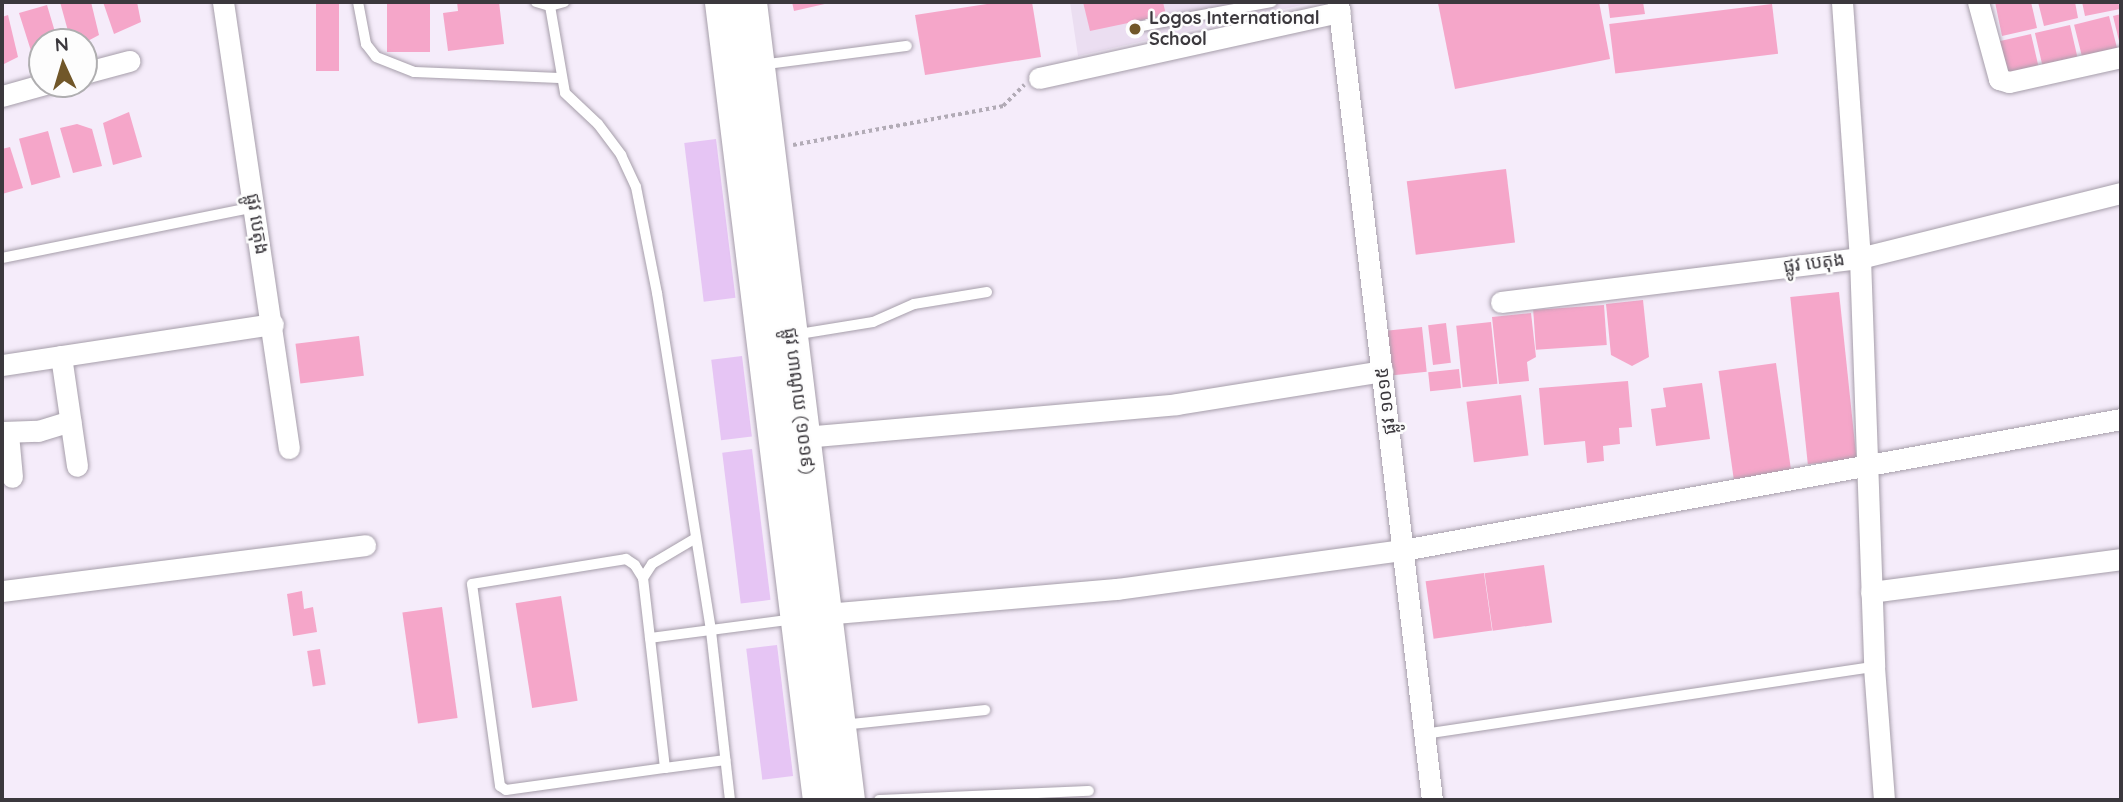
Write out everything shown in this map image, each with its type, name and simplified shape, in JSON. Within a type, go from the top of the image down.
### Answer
[{"type":"main road","name":"ផ្លូវ ហាណូយ (១០១៩)","points":[[721,2],[811,615],[839,726],[848,800]]},
{"type":"main road","name":"ផ្លូវ ហាណូយ (១០១៩)","points":[[750,2],[803,437],[819,800]]},
{"type":"street","name":"ផ្លូវ បេតុង","points":[[223,2],[273,324],[289,448]]},
{"type":"street","points":[[1842,2],[1860,258],[1874,667],[1884,800]]},
{"type":"street","points":[[1978,2],[1999,79],[2009,82],[2121,57]]},
{"type":"street","points":[[1039,78],[1339,7]]},
{"type":"street","name":"ផ្លូវ ១០១៥","points":[[1339,7],[1432,800]]},
{"type":"street","points":[[98,69],[129,61]]},
{"type":"street","points":[[2,96],[28,89]]},
{"type":"street","name":"ផ្លូវ បេតុង","points":[[1501,302],[1860,258],[2121,193]]},
{"type":"street","points":[[2,365],[273,324]]},
{"type":"street","points":[[61,356],[76,466]]},
{"type":"street","points":[[803,437],[1178,404],[1382,371]]},
{"type":"street","points":[[811,615],[1117,589],[1403,550],[1866,469],[2121,419]]},
{"type":"street","points":[[12,477],[5,433],[57,427],[70,421]]},
{"type":"street","points":[[2,591],[365,545]]},
{"type":"street","points":[[1871,592],[2121,559]]},
{"type":"lane","points":[[358,2],[371,51],[415,72],[560,78]]},
{"type":"lane","points":[[536,2],[550,6],[564,2]]},
{"type":"lane","points":[[1137,27],[1272,2]]},
{"type":"lane","points":[[550,6],[560,78],[565,93],[598,124],[621,155],[636,187],[711,631],[730,800]]},
{"type":"lane","points":[[757,66],[907,47]]},
{"type":"lane","points":[[2,258],[255,207]]},
{"type":"lane","points":[[791,335],[873,322],[914,304],[987,292]]},
{"type":"lane","points":[[643,578],[652,564],[696,538]]},
{"type":"lane","points":[[665,768],[643,578],[626,559],[472,584],[470,592],[500,786],[506,790],[725,760]]},
{"type":"lane","points":[[650,638],[811,615]]},
{"type":"lane","points":[[1424,734],[1874,667]]},
{"type":"lane","points":[[839,726],[985,709]]},
{"type":"lane","points":[[879,800],[1088,791]]},
{"type":"path","points":[[768,150],[1003,106],[1019,88],[1039,78]]},
{"type":"shaded area","name":"Logos International School","points":[[1070,2],[1315,2],[1078,56]]},
{"type":"shaded area","points":[[716,139],[735,298],[704,302],[684,143]]},
{"type":"shaded area","points":[[742,356],[752,436],[721,440],[711,360]]},
{"type":"shaded area","points":[[752,449],[771,600],[741,604],[722,453]]},
{"type":"shaded area","points":[[777,645],[793,776],[762,780],[746,649]]},
{"type":"building","points":[[60,2],[91,2],[97,28],[67,28]]},
{"type":"building","points":[[103,2],[137,2],[141,22],[114,34]]},
{"type":"building","points":[[316,2],[339,2],[339,71],[316,71]]},
{"type":"building","points":[[387,2],[430,2],[430,52],[387,52]]},
{"type":"building","points":[[457,2],[499,2],[504,44],[448,51],[443,13],[458,11]]},
{"type":"building","points":[[792,2],[829,2],[829,3],[794,11]]},
{"type":"building","points":[[1000,2],[1032,2],[1041,57],[925,75],[915,15]]},
{"type":"building","points":[[1083,2],[1163,2],[1166,15],[1090,31]]},
{"type":"building","points":[[1599,2],[1610,59],[1455,89],[1438,3]]},
{"type":"building","points":[[1608,2],[1643,2],[1645,14],[1610,18]]},
{"type":"building","points":[[1995,2],[2031,2],[2037,28],[2002,36]]},
{"type":"building","points":[[2038,2],[2075,2],[2078,18],[2044,26]]},
{"type":"building","points":[[2082,2],[2118,2],[2120,9],[2085,16]]},
{"type":"building","points":[[1772,4],[1778,54],[1615,74],[1609,24]]},
{"type":"building","points":[[47,5],[54,28],[28,28],[28,41],[19,13]]},
{"type":"building","points":[[2121,14],[2121,45],[2120,45],[2113,16]]},
{"type":"building","points":[[8,15],[18,57],[2,65],[2,17]]},
{"type":"building","points":[[2109,16],[2118,53],[2083,62],[2074,25]]},
{"type":"building","points":[[2070,25],[2079,63],[2044,71],[2035,33]]},
{"type":"building","points":[[2031,34],[2040,72],[2005,80],[1996,42]]},
{"type":"building","points":[[129,112],[142,157],[113,165],[103,123]]},
{"type":"building","points":[[77,124],[92,129],[102,166],[73,173],[60,128]]},
{"type":"building","points":[[48,131],[60,177],[31,185],[19,139]]},
{"type":"building","points":[[10,147],[23,188],[2,194],[2,149]]},
{"type":"building","points":[[1506,169],[1515,242],[1416,255],[1407,181]]},
{"type":"building","points":[[1839,292],[1857,459],[1808,464],[1790,297]]},
{"type":"building","points":[[1643,300],[1649,357],[1632,366],[1611,355],[1606,304]]},
{"type":"building","points":[[1604,305],[1607,345],[1536,350],[1533,310]]},
{"type":"building","points":[[1531,313],[1536,357],[1527,362],[1529,381],[1499,384],[1492,317]]},
{"type":"building","points":[[1491,322],[1497,384],[1463,387],[1456,326]]},
{"type":"building","points":[[1446,323],[1451,363],[1433,365],[1428,325]]},
{"type":"building","points":[[1422,327],[1427,372],[1391,376],[1386,331]]},
{"type":"building","points":[[359,336],[364,376],[300,384],[295,344]]},
{"type":"building","points":[[1776,363],[1791,472],[1734,480],[1719,371]]},
{"type":"building","points":[[1459,369],[1461,388],[1430,391],[1428,372]]},
{"type":"building","points":[[1628,381],[1632,427],[1619,428],[1620,444],[1603,446],[1604,461],[1587,463],[1585,441],[1544,445],[1539,388]]},
{"type":"building","points":[[1702,383],[1710,439],[1656,446],[1651,409],[1666,407],[1663,388]]},
{"type":"building","points":[[1521,395],[1528,456],[1474,462],[1466,402]]},
{"type":"building","points":[[1544,565],[1552,622],[1493,631],[1485,573]]},
{"type":"building","points":[[1484,573],[1492,630],[1434,639],[1426,581]]},
{"type":"building","points":[[302,591],[304,609],[313,607],[317,632],[293,636],[287,594]]},
{"type":"building","points":[[561,596],[578,701],[532,708],[516,603]]},
{"type":"building","points":[[442,607],[458,718],[418,723],[402,613]]},
{"type":"building","points":[[320,649],[326,685],[313,687],[307,651]]},
{"type":"place","name":"Logos International School","points":[[1135,29]]}]
